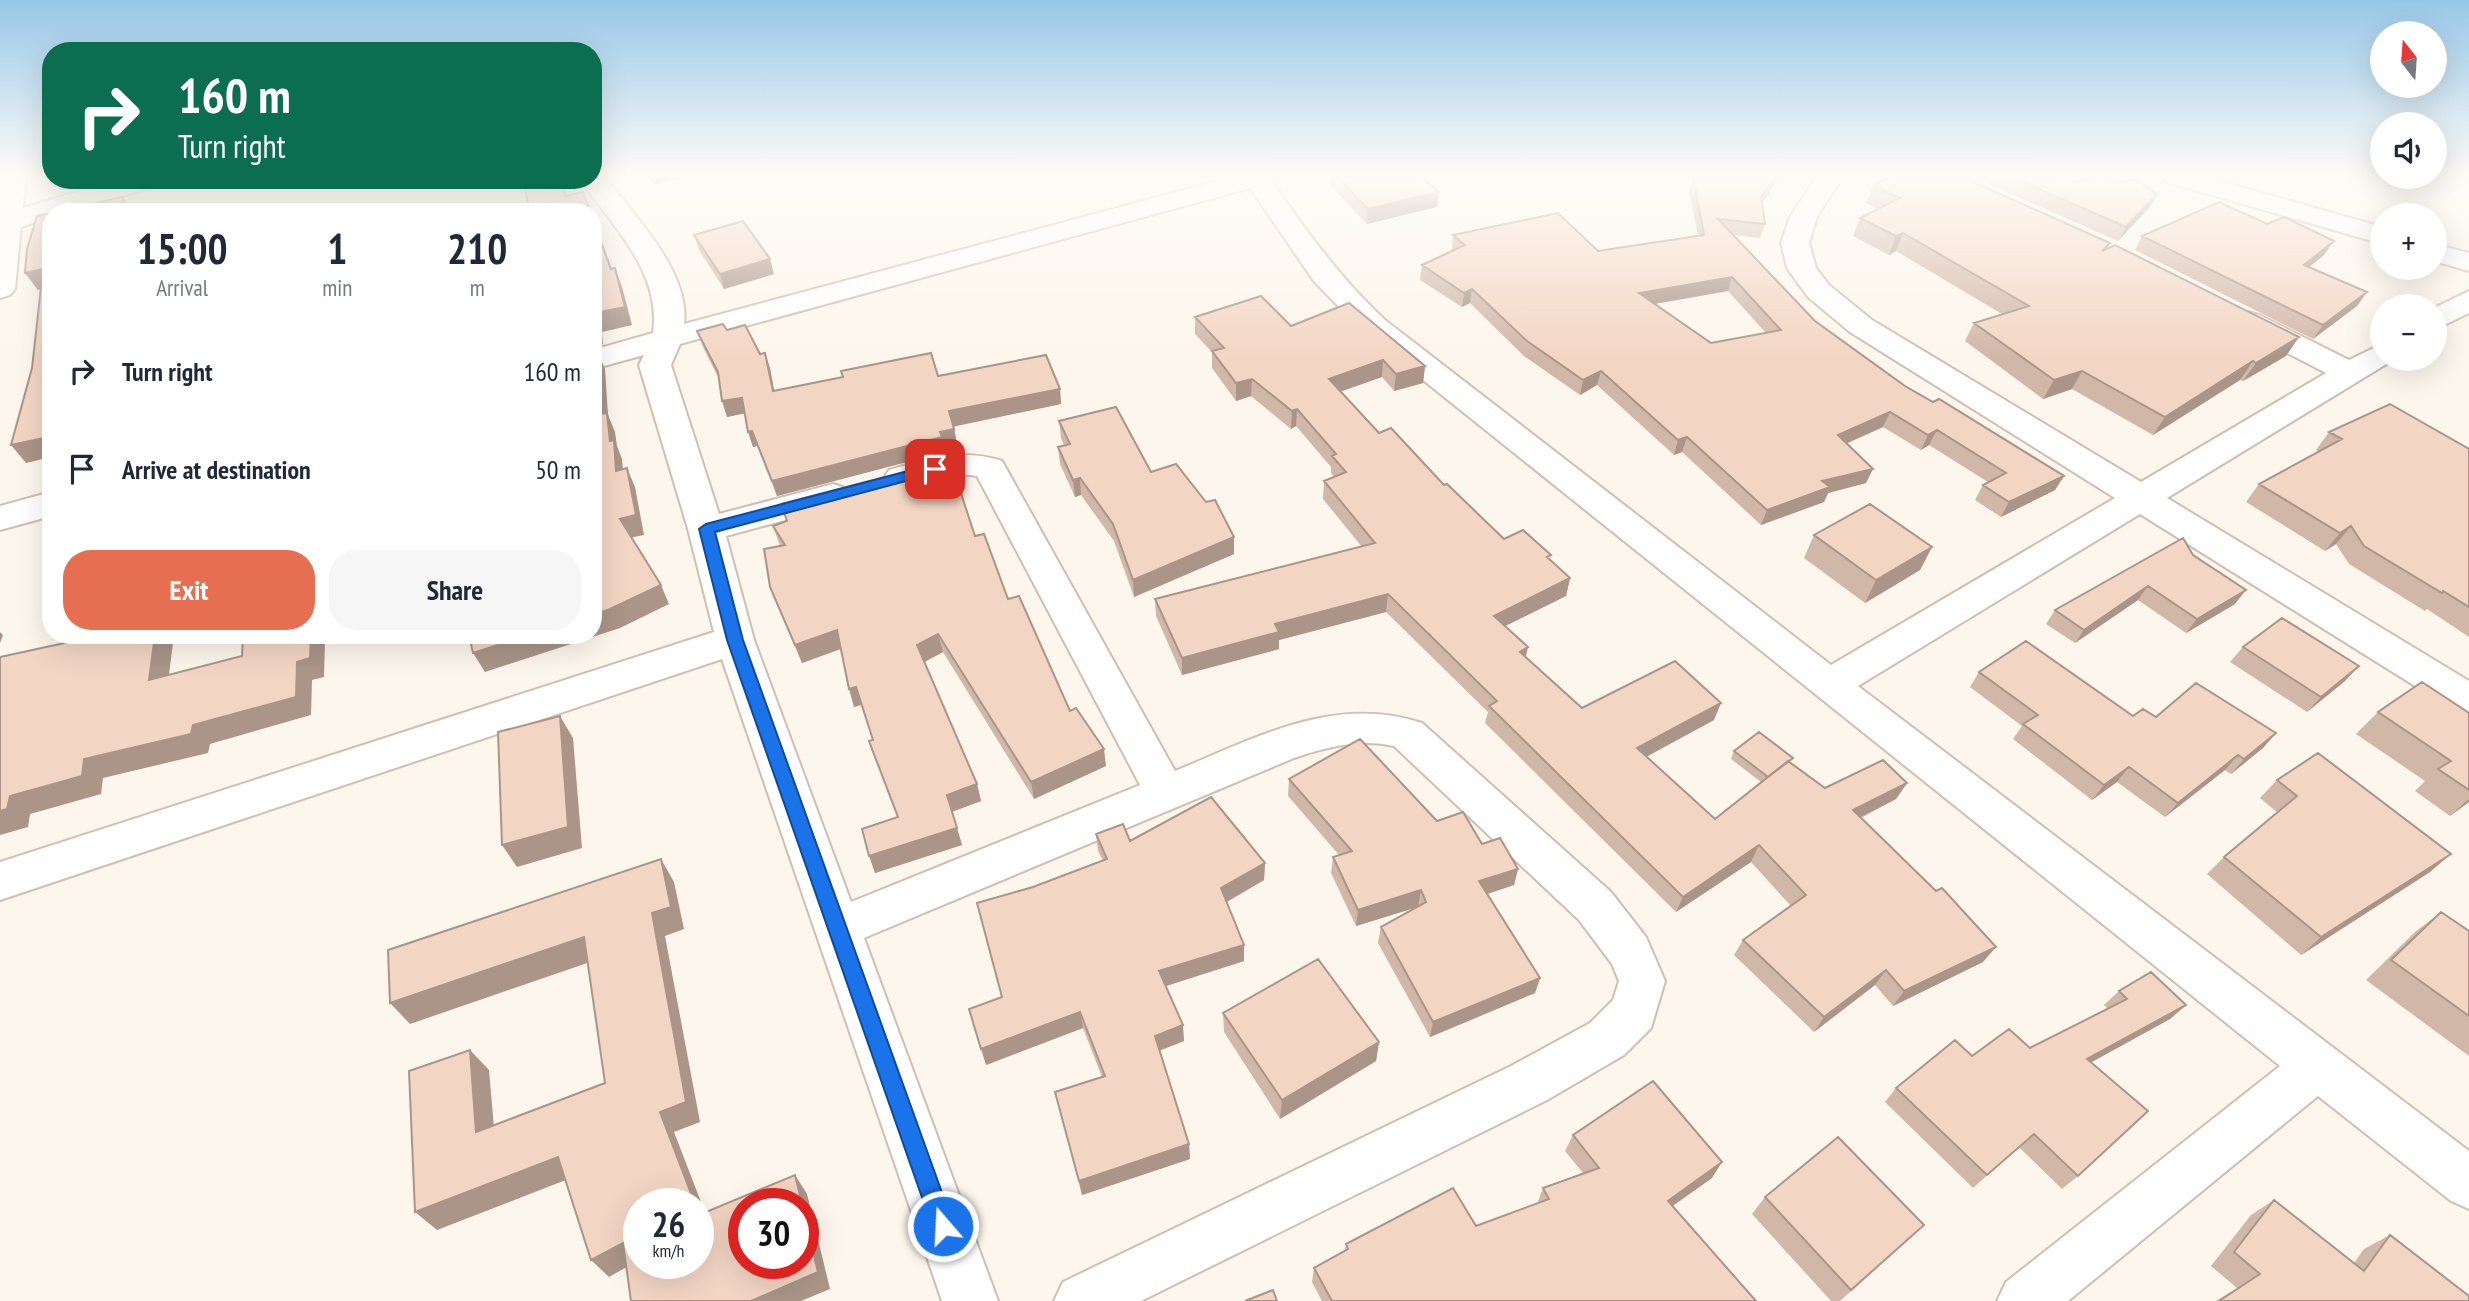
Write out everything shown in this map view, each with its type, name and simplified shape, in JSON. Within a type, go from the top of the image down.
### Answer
[{"type":"street","points":[[0,289],[6,237]]},
{"type":"street","points":[[633,237],[662,278],[671,302],[672,321],[655,365],[706,529],[735,640],[970,1301]]},
{"type":"street","points":[[602,357],[1041,237]]},
{"type":"street","points":[[1300,237],[1331,285],[1374,326],[1829,685],[2469,1183]]},
{"type":"street","points":[[1797,237],[1795,243],[1801,268],[1826,299],[1861,326],[2469,700]]},
{"type":"street","points":[[2447,256],[2469,262]]},
{"type":"street","points":[[2447,313],[2469,300]]},
{"type":"street","points":[[2229,312],[2349,372]]},
{"type":"street","points":[[1829,685],[2370,360]]},
{"type":"street","points":[[706,529],[961,462],[977,463],[990,469],[1165,793]]},
{"type":"street","points":[[0,518],[42,506]]},
{"type":"street","points":[[0,881],[735,640]]},
{"type":"street","points":[[837,928],[1165,793],[1324,732],[1362,725],[1389,727],[1408,734],[1595,906],[1630,952],[1642,981],[1634,1012],[1607,1039],[1529,1083],[1082,1301]]},
{"type":"street","points":[[2031,1299],[2319,1065]]},
{"type":"building","points":[[31,237],[42,237],[42,269],[25,273]]},
{"type":"building","points":[[695,237],[754,237],[770,259],[720,274]]},
{"type":"building","points":[[1455,237],[1583,237],[1598,251],[1693,237],[1735,237],[1815,321],[1905,386],[1933,402],[1939,399],[2064,476],[2009,502],[1983,485],[2006,473],[1937,430],[1928,435],[1890,412],[1838,435],[1873,469],[1822,481],[1830,487],[1767,510],[1687,437],[1678,440],[1601,371],[1583,380],[1527,341],[1472,289],[1464,293],[1422,265],[1465,245]],"holes":[[[1732,277],[1781,330],[1711,343],[1639,293]]]},
{"type":"building","points":[[1909,237],[2096,237],[2110,243],[2102,251],[2115,245],[2299,337],[2256,363],[2253,361],[2165,417],[2082,371],[2054,380],[1974,323],[2029,306]]},
{"type":"building","points":[[2143,237],[2325,237],[2334,241],[2304,265],[2367,292],[2323,325]]},
{"type":"building","points":[[602,244],[611,269],[615,268],[625,307],[602,312]]},
{"type":"building","points":[[42,278],[42,438],[11,445],[32,368]]},
{"type":"building","points":[[1261,296],[1291,326],[1349,303],[1425,366],[1396,374],[1383,360],[1329,379],[1379,433],[1391,428],[1444,485],[1447,484],[1504,539],[1523,530],[1551,555],[1547,557],[1570,578],[1494,616],[1528,647],[1520,652],[1582,708],[1675,661],[1721,703],[1637,748],[1715,819],[1788,761],[1825,788],[1883,760],[1907,783],[1853,810],[1936,891],[1942,888],[1996,947],[1904,991],[1886,970],[1824,1017],[1743,940],[1806,895],[1759,845],[1683,897],[1489,706],[1497,701],[1388,594],[1275,624],[1279,632],[1182,658],[1155,599],[1375,543],[1324,481],[1346,472],[1332,456],[1336,454],[1297,409],[1292,411],[1252,379],[1236,383],[1212,351],[1224,348],[1195,317]]},
{"type":"building","points":[[723,324],[727,330],[745,325],[760,354],[765,353],[773,391],[843,377],[841,371],[931,353],[938,376],[1046,355],[1060,389],[949,411],[954,429],[940,432],[942,437],[772,481],[752,431],[748,432],[742,398],[722,401],[718,372],[697,331]]},
{"type":"building","points":[[2390,404],[2469,449],[2469,607],[2364,546],[2351,526],[2340,533],[2259,484],[2342,439],[2329,432]]},
{"type":"building","points":[[1116,407],[1151,472],[1176,464],[1206,502],[1215,500],[1234,537],[1133,580],[1113,524],[1080,478],[1073,480],[1058,447],[1070,444],[1059,421]]},
{"type":"building","points":[[607,413],[610,441],[614,440],[616,471],[627,468],[636,515],[620,519],[661,585],[602,612],[602,414]]},
{"type":"building","points":[[950,460],[975,536],[984,534],[1008,599],[1019,596],[1070,711],[1076,708],[1104,749],[1031,782],[938,634],[917,645],[977,784],[947,795],[957,828],[869,856],[862,829],[898,817],[869,741],[873,740],[856,687],[849,689],[837,630],[795,645],[770,587],[764,549],[785,545],[773,526],[787,521],[781,504]]},
{"type":"building","points":[[1870,504],[1932,547],[1876,580],[1814,535]]},
{"type":"building","points":[[2183,538],[2193,555],[2246,590],[2197,619],[2148,586],[2084,630],[2055,610]]},
{"type":"building","points":[[2282,618],[2359,666],[2321,697],[2243,647]]},
{"type":"building","points":[[2026,641],[2133,716],[2143,709],[2156,717],[2196,683],[2276,733],[2244,759],[2238,755],[2178,803],[2129,767],[2104,785],[2023,724],[2038,715],[1979,672]]},
{"type":"building","points":[[60,644],[154,644],[149,680],[242,656],[243,644],[311,644],[310,658],[297,662],[296,697],[193,725],[191,734],[84,759],[82,776],[10,796],[7,809],[0,811],[0,657]]},
{"type":"building","points":[[471,644],[501,644],[473,653]]},
{"type":"building","points":[[2422,682],[2469,713],[2469,790],[2438,769],[2451,761],[2378,712]]},
{"type":"building","points":[[560,716],[568,827],[502,845],[498,732]]},
{"type":"building","points":[[1759,732],[1793,758],[1768,777],[1734,751]]},
{"type":"building","points":[[1360,739],[1437,821],[1463,812],[1482,844],[1500,838],[1518,869],[1479,881],[1540,978],[1433,1022],[1381,927],[1426,902],[1421,890],[1358,910],[1333,857],[1352,851],[1289,779]]},
{"type":"building","points":[[2318,753],[2451,854],[2321,937],[2224,857],[2297,796],[2277,780]]},
{"type":"building","points":[[1211,797],[1265,863],[1221,888],[1244,945],[1159,971],[1183,1025],[1155,1036],[1189,1144],[1079,1181],[1055,1092],[1105,1076],[1080,1012],[981,1049],[969,1009],[1002,997],[977,903],[1033,887],[1107,859],[1096,834],[1123,824],[1130,841]]},
{"type":"building","points":[[661,859],[671,907],[652,913],[686,1102],[660,1112],[689,1188],[623,1188],[623,1243],[591,1260],[558,1157],[415,1212],[409,1071],[470,1050],[476,1132],[605,1083],[584,937],[390,1003],[388,950]]},
{"type":"building","points":[[2441,912],[2469,931],[2469,1016],[2391,960]]},
{"type":"building","points":[[1318,959],[1379,1042],[1282,1100],[1223,1013]]},
{"type":"building","points":[[2151,972],[2186,1005],[2087,1059],[2148,1111],[2078,1176],[2034,1134],[1987,1175],[1896,1088],[1955,1040],[1972,1056],[2009,1029],[2030,1048],[2127,999],[2119,991]]},
{"type":"building","points":[[1653,1081],[1722,1162],[1668,1201],[1756,1301],[1332,1301],[1314,1268],[1348,1249],[1346,1244],[1453,1188],[1476,1226],[1549,1199],[1543,1188],[1599,1168],[1573,1135]]},
{"type":"building","points":[[1838,1137],[1924,1225],[1851,1290],[1765,1197]]},
{"type":"building","points":[[795,1175],[798,1188],[764,1188]]},
{"type":"building","points":[[2274,1200],[2364,1271],[2390,1235],[2469,1296],[2469,1301],[2219,1301],[2260,1274],[2234,1252]]},
{"type":"building","points":[[728,1203],[728,1279],[802,1279],[751,1301],[631,1301],[628,1279],[714,1279],[714,1209]]},
{"type":"building","points":[[1273,1290],[1277,1301],[1245,1301]]},
{"type":"route","points":[[935,469],[706,529],[735,640],[943,1226]]}]
